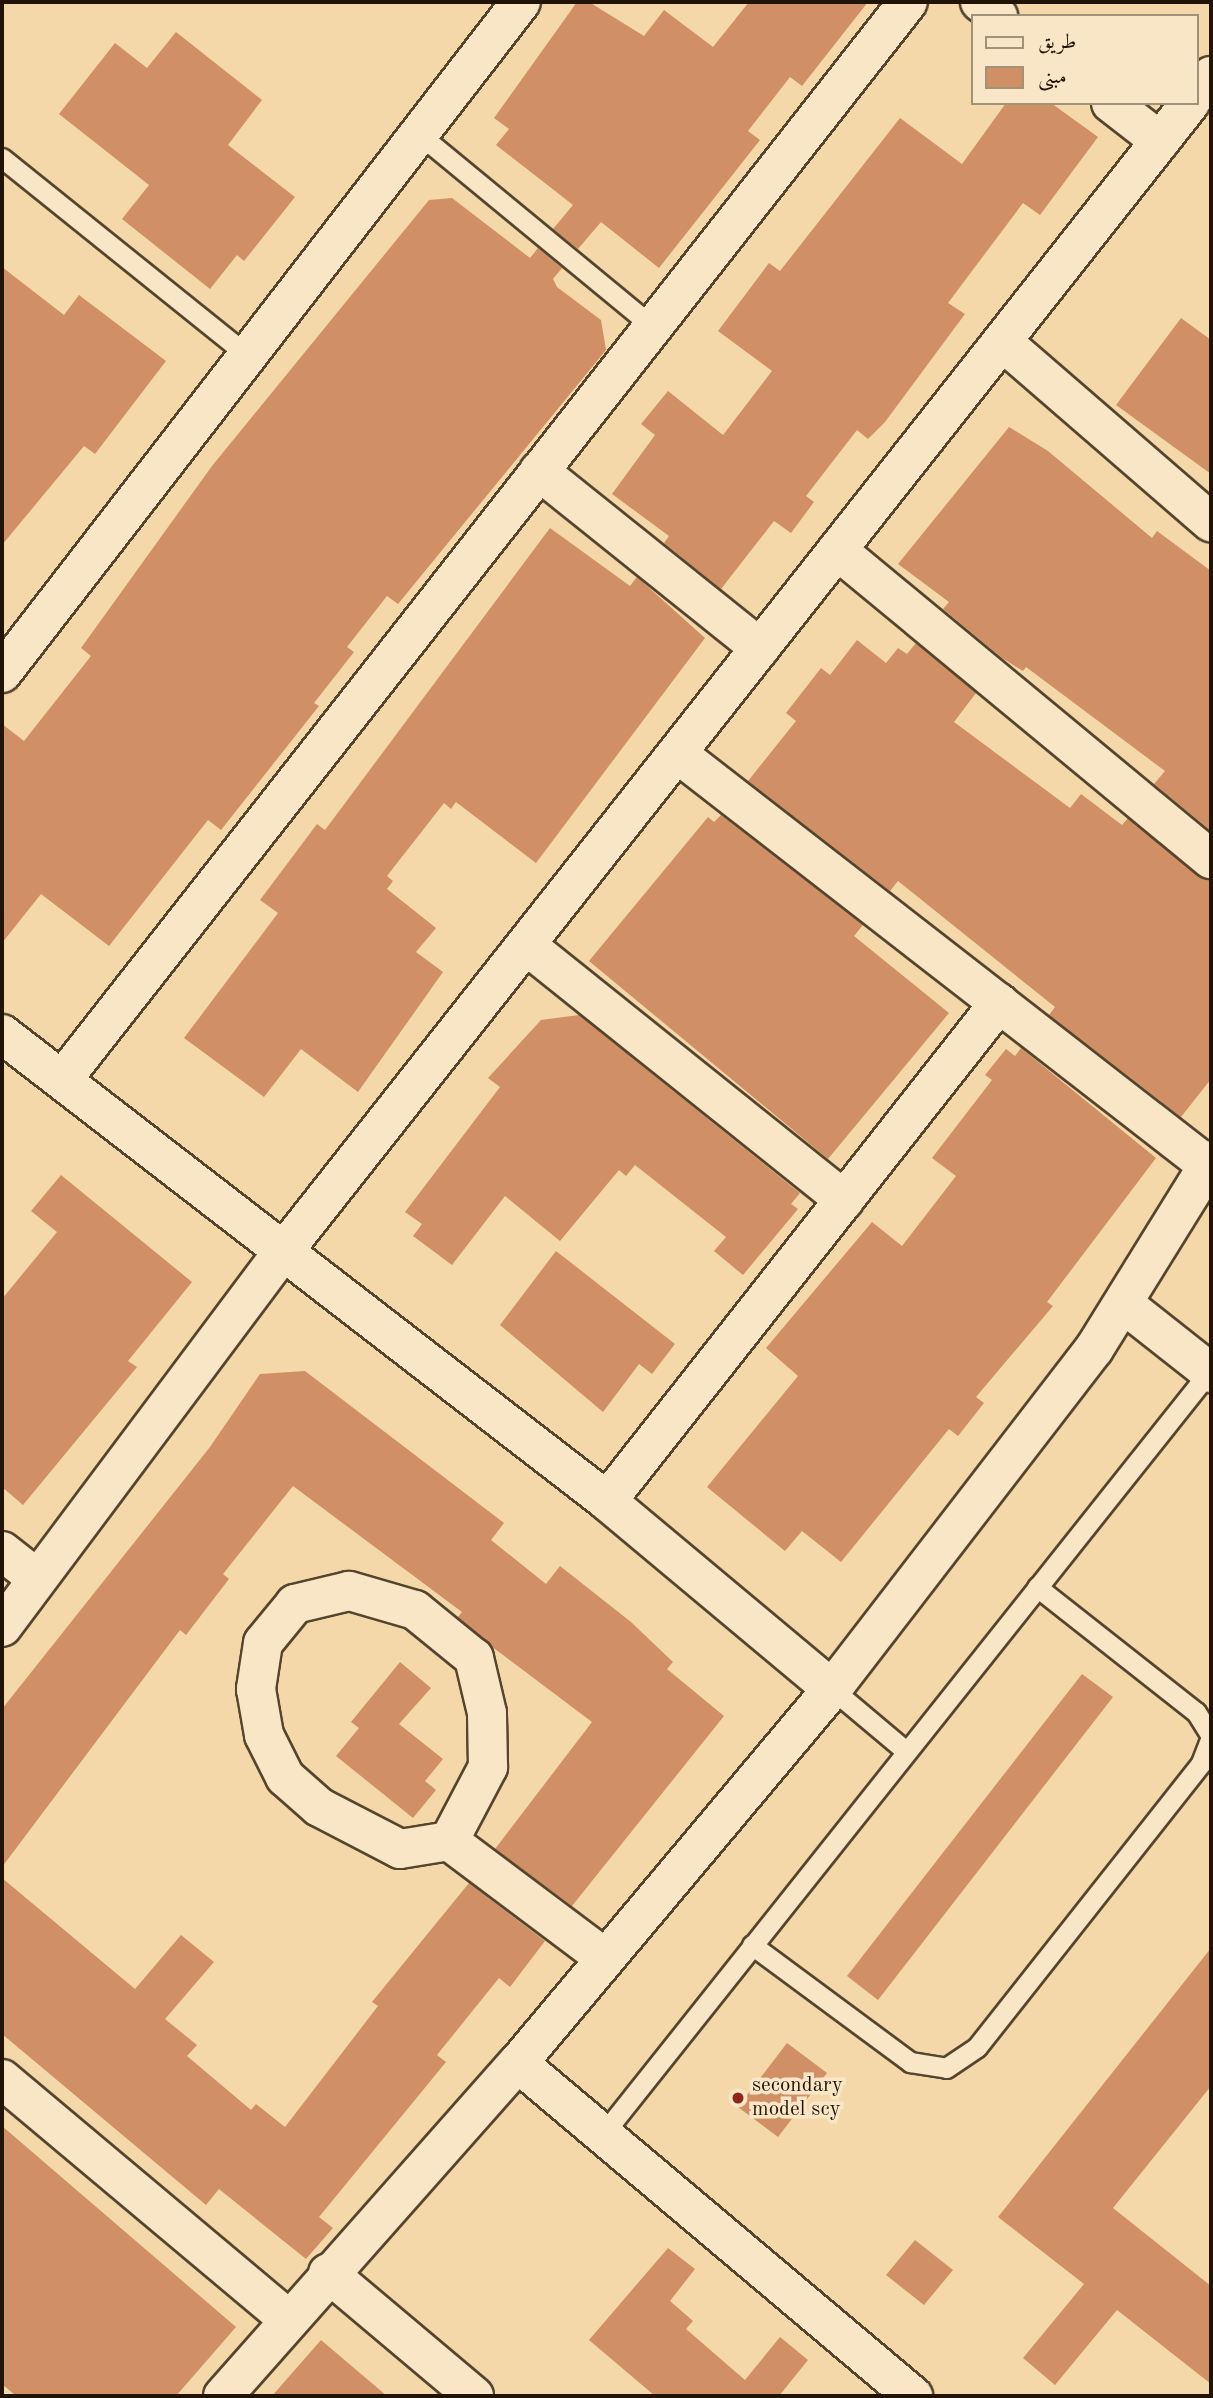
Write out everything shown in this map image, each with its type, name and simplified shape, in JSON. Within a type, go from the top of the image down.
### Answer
[{"type":"street","points":[[2,673],[520,2]]},
{"type":"street","points":[[62,1080],[908,2]]},
{"type":"street","points":[[980,2],[995,14]]},
{"type":"street","points":[[1199,91],[1211,76]]},
{"type":"street","points":[[1114,105],[1160,141]]},
{"type":"street","points":[[2,1627],[35,1577],[283,1252],[837,550],[1004,343],[1188,105]]},
{"type":"street","points":[[1004,343],[1211,522]]},
{"type":"street","points":[[539,471],[760,648]]},
{"type":"street","points":[[837,550],[1211,859]]},
{"type":"street","points":[[223,2396],[327,2273],[518,2063],[832,1689],[1125,1305],[1209,1163],[678,754]]},
{"type":"street","points":[[526,945],[844,1200]]},
{"type":"street","points":[[607,1500],[999,1003]]},
{"type":"street","points":[[2,1034],[607,1500],[832,1689]]},
{"type":"street","points":[[1125,1305],[1210,1373]]},
{"type":"street","points":[[2,1551],[35,1577]]},
{"type":"street","points":[[449,1841],[488,1768],[487,1713],[474,1658],[415,1610],[349,1591],[295,1604],[263,1643],[256,1689],[264,1735],[285,1777],[319,1807],[400,1849],[449,1841],[605,1958]]},
{"type":"street","points":[[518,2063],[913,2396]]},
{"type":"street","points":[[2,2079],[288,2319]]},
{"type":"street","points":[[327,2273],[474,2396]]},
{"type":"lane","points":[[419,134],[653,327]]},
{"type":"lane","points":[[2,158],[247,355]]},
{"type":"lane","points":[[603,2134],[1210,1373]]},
{"type":"lane","points":[[752,1945],[910,2062],[946,2068],[977,2047],[1201,1763],[1211,1737],[1196,1712],[1037,1587]]},
{"type":"lane","points":[[832,1689],[906,1751]]},
{"type":"building","points":[[577,2],[589,2],[644,36],[664,10],[713,47],[749,2],[868,2],[802,86],[790,77],[748,131],[760,140],[659,268],[601,222],[578,249],[553,229],[573,205],[496,145],[509,129],[494,118]]},
{"type":"building","points":[[176,32],[262,100],[228,145],[295,197],[244,261],[237,255],[210,289],[122,219],[149,185],[59,114],[115,43],[147,68]]},
{"type":"building","points":[[1005,105],[1054,105],[1098,137],[1040,215],[1023,203],[948,303],[965,314],[885,422],[868,439],[857,430],[806,496],[814,502],[791,533],[774,521],[721,589],[664,543],[669,536],[612,494],[655,435],[641,424],[668,391],[723,435],[772,371],[718,331],[769,263],[780,271],[900,118],[962,164]]},
{"type":"building","points":[[452,198],[530,258],[538,248],[562,268],[553,279],[557,287],[601,320],[606,350],[398,604],[387,596],[347,647],[354,652],[314,703],[319,706],[221,830],[208,820],[109,946],[41,894],[2,943],[2,724],[24,741],[91,656],[81,648],[212,466],[429,200]]},
{"type":"building","points":[[2,267],[64,315],[79,295],[166,361],[95,454],[84,446],[2,545]]},
{"type":"building","points":[[1181,318],[1211,340],[1211,474],[1116,405]]},
{"type":"building","points":[[1009,427],[1048,451],[1152,538],[1157,531],[1211,571],[1211,831],[1154,784],[1165,771],[1026,667],[1023,671],[1002,658],[943,609],[949,602],[898,564]]},
{"type":"building","points":[[550,528],[630,586],[637,577],[705,638],[536,863],[456,802],[451,809],[444,803],[387,876],[393,881],[387,889],[436,928],[416,952],[443,972],[358,1092],[301,1049],[264,1097],[184,1038],[278,913],[260,900],[317,824],[325,830]]},
{"type":"building","points":[[857,640],[886,663],[898,648],[907,654],[916,643],[976,693],[954,722],[1070,808],[1081,794],[1122,825],[1128,818],[1211,880],[1211,1079],[1181,1117],[1049,1015],[1055,1007],[898,881],[890,891],[748,781],[796,721],[786,713],[821,668],[830,675]]},
{"type":"building","points":[[721,815],[863,925],[854,936],[949,1013],[828,1159],[589,961],[708,817],[714,822]]},
{"type":"building","points":[[579,1015],[800,1193],[791,1204],[798,1209],[743,1275],[714,1251],[726,1237],[635,1165],[626,1176],[619,1170],[560,1241],[505,1196],[452,1265],[413,1236],[422,1224],[405,1212],[500,1087],[488,1078],[541,1020]]},
{"type":"building","points":[[1021,1048],[1156,1158],[1047,1302],[1053,1306],[976,1397],[984,1403],[958,1436],[949,1429],[841,1562],[802,1531],[785,1551],[707,1487],[798,1376],[766,1348],[872,1222],[902,1246],[956,1176],[932,1158],[992,1080],[985,1075],[1006,1049],[1015,1056]]},
{"type":"building","points":[[61,1175],[192,1282],[128,1361],[137,1367],[23,1505],[2,1487],[2,1299],[57,1232],[31,1211]]},
{"type":"building","points":[[556,1251],[675,1344],[652,1374],[639,1364],[603,1412],[500,1325]]},
{"type":"building","points":[[305,1371],[504,1523],[491,1540],[546,1584],[560,1566],[631,1622],[673,1662],[667,1669],[724,1716],[572,1906],[495,1849],[592,1722],[491,1646],[458,1617],[462,1612],[293,1486],[223,1574],[229,1579],[186,1635],[180,1630],[2,1867],[2,1709],[210,1447],[260,1374]]},
{"type":"building","points":[[400,1662],[431,1688],[399,1724],[443,1759],[425,1781],[436,1790],[413,1818],[336,1756],[359,1728],[351,1722]]},
{"type":"building","points":[[1082,1674],[1113,1697],[878,2000],[847,1976]]},
{"type":"building","points":[[2,1878],[135,1989],[181,1935],[214,1962],[165,2019],[197,2045],[187,2056],[251,2110],[256,2104],[285,2127],[378,2006],[372,2002],[469,1883],[545,1941],[510,1987],[499,1978],[437,2055],[446,2062],[319,2217],[333,2228],[306,2259],[219,2189],[206,2205],[2,2034]]},
{"type":"building","points":[[1211,1948],[1211,2086],[1113,2208],[1211,2286],[1211,2384],[1117,2310],[1055,2385],[1023,2358],[1084,2284],[998,2217]]},
{"type":"building","points":[[787,2043],[827,2073],[778,2137],[738,2107]]},
{"type":"building","points":[[2,2126],[236,2327],[176,2396],[16,2396],[2,2384]]},
{"type":"building","points":[[915,2240],[953,2270],[924,2305],[886,2275]]},
{"type":"building","points":[[668,2248],[695,2269],[670,2301],[693,2321],[686,2329],[745,2380],[780,2337],[808,2360],[779,2396],[655,2396],[589,2340]]},
{"type":"building","points":[[321,2340],[387,2396],[272,2396]]},
{"type":"place","name":"secondary model scy","points":[[738,2098]]}]
